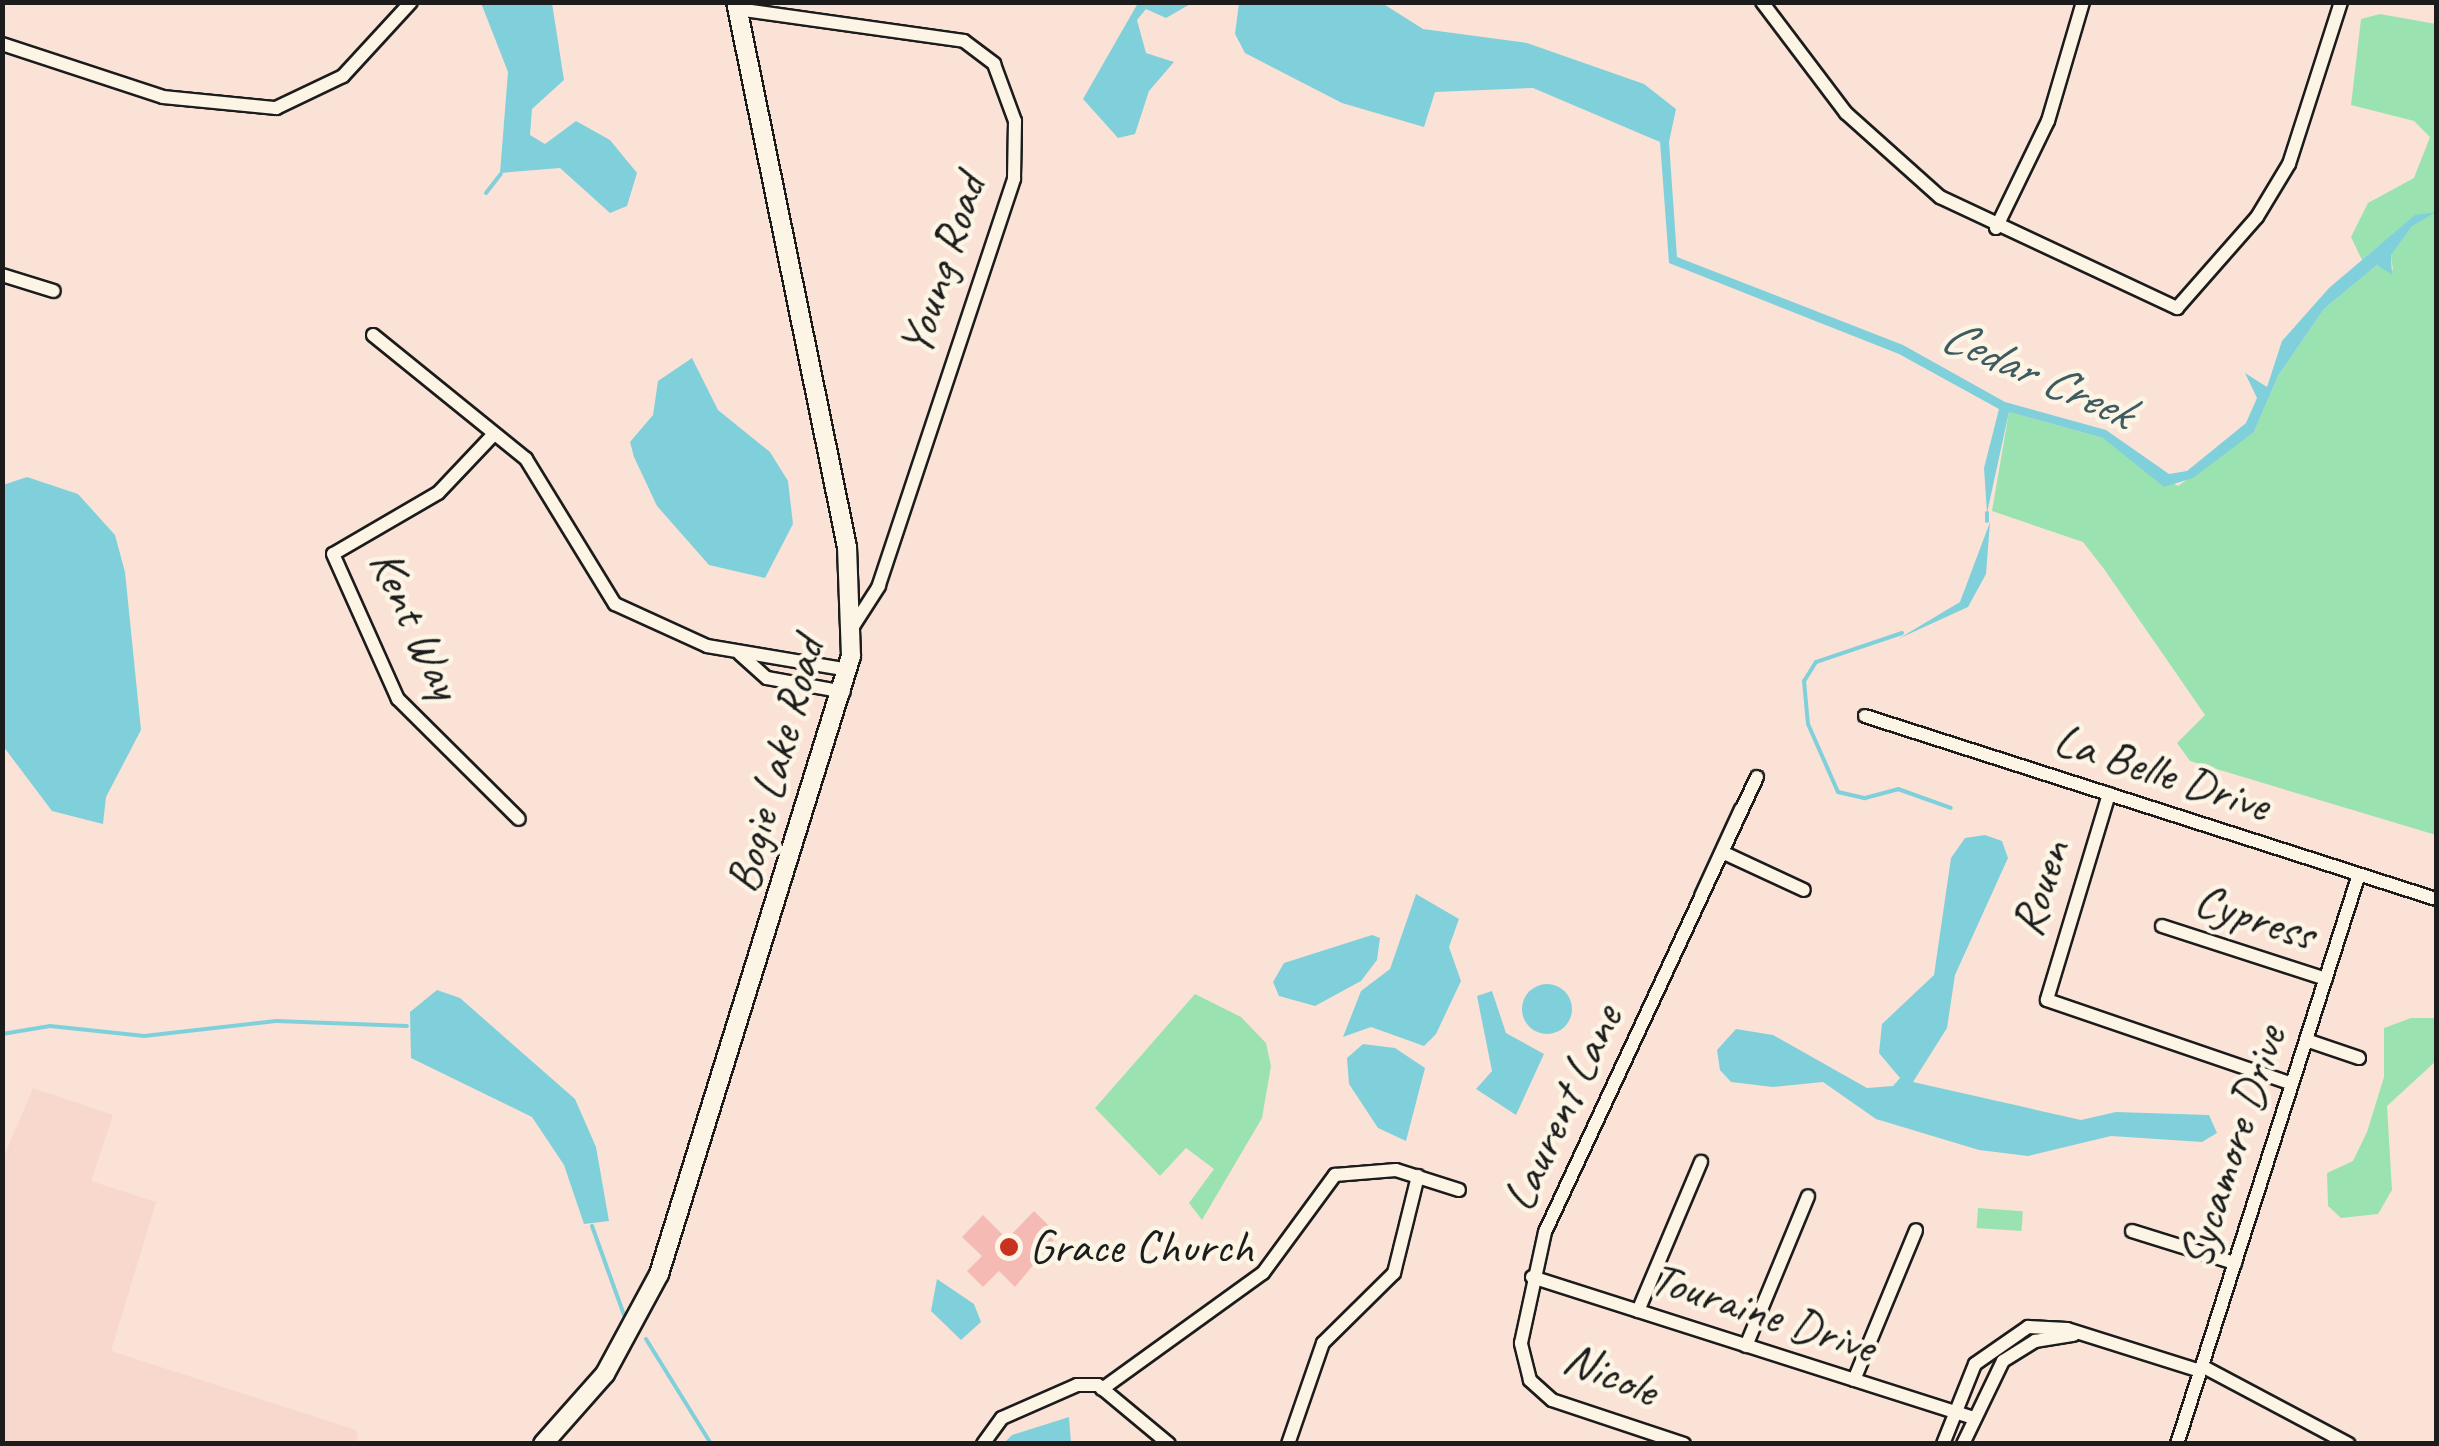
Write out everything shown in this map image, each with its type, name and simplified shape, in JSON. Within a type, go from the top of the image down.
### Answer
[{"type":"main road","name":"Bogie Lake Road","points":[[543,1444],[605,1374],[659,1274],[849,670],[854,625],[843,528],[737,6]]},
{"type":"street","points":[[2,44],[163,97],[276,108],[343,76],[411,2]]},
{"type":"street","points":[[1996,228],[2048,121],[2083,2]]},
{"type":"street","points":[[1771,5],[1846,113],[1940,197],[1996,228],[2176,308],[2257,217],[2289,164],[2341,2]]},
{"type":"street","name":"Young Road","points":[[737,6],[981,48],[1015,121],[1014,179],[889,559],[854,625]]},
{"type":"street","points":[[2,274],[54,292]]},
{"type":"street","points":[[373,334],[540,477],[615,604],[657,629],[738,652],[849,670]]},
{"type":"street","name":"Kent Way","points":[[494,434],[438,493],[333,554],[398,699],[519,819]]},
{"type":"street","points":[[738,652],[767,678],[844,692]]},
{"type":"street","name":"La Belle Drive","points":[[1864,716],[2436,899]]},
{"type":"street","name":"Laurent Lane","points":[[1522,1360],[1532,1278],[1757,777]]},
{"type":"street","name":"Rouen","points":[[2109,794],[2046,989],[2050,1004],[2292,1084]]},
{"type":"street","points":[[1721,852],[1804,890]]},
{"type":"street","name":"Sycamore Drive","points":[[2177,1444],[2360,874]]},
{"type":"street","name":"Cypress","points":[[2162,926],[2326,979]]},
{"type":"street","points":[[2306,1040],[2358,1058]]},
{"type":"street","points":[[1638,1311],[1701,1162]]},
{"type":"street","points":[[1102,1389],[1277,1260],[1334,1176],[1366,1168],[1418,1176],[1459,1190]]},
{"type":"street","points":[[1288,1444],[1324,1343],[1394,1273],[1418,1176]]},
{"type":"street","points":[[1746,1346],[1808,1196]]},
{"type":"street","points":[[1854,1380],[1916,1230]]},
{"type":"street","points":[[2132,1231],[2234,1264]]},
{"type":"street","name":"Touraine Drive","points":[[1532,1278],[1972,1417]]},
{"type":"street","points":[[1943,1444],[1975,1364],[2004,1336],[2041,1325],[2201,1368],[2349,1444]]},
{"type":"street","points":[[1963,1444],[1989,1376],[2015,1352],[2087,1336]]},
{"type":"street","name":"Nicole","points":[[1522,1360],[1552,1400],[1684,1444]]},
{"type":"street","points":[[983,1444],[1002,1418],[1076,1384],[1102,1389],[1169,1444]]},
{"type":"shaded area","points":[[33,1088],[113,1115],[91,1181],[156,1202],[111,1351],[356,1430],[358,1443],[3,1443],[3,1159]]},
{"type":"green space","points":[[2380,14],[2436,24],[2436,835],[2190,761],[2177,743],[2205,715],[2083,542],[1992,511],[2009,412],[2103,438],[2178,486],[2254,432],[2278,376],[2324,309],[2377,265],[2393,270],[2391,255],[2415,216],[2362,260],[2351,237],[2368,203],[2414,178],[2430,137],[2414,121],[2351,105],[2361,19]]},
{"type":"green space","points":[[1195,994],[1241,1017],[1266,1043],[1271,1066],[1262,1118],[1202,1220],[1189,1203],[1214,1169],[1186,1148],[1160,1176],[1095,1108]]},
{"type":"green space","points":[[2411,1018],[2436,1018],[2436,1061],[2387,1106],[2392,1190],[2378,1214],[2341,1218],[2328,1206],[2327,1173],[2353,1161],[2367,1132],[2384,1077],[2384,1028]]},
{"type":"green space","points":[[1978,1208],[2023,1211],[2021,1231],[1977,1228]]},
{"type":"water","points":[[481,3],[552,3],[564,80],[532,109],[530,135],[545,144],[576,121],[610,140],[637,173],[627,206],[610,213],[560,168],[500,173],[508,72]]},
{"type":"water","points":[[1138,3],[1192,3],[1166,18],[1146,9],[1137,20],[1146,53],[1174,62],[1149,91],[1135,134],[1118,138],[1083,99]]},
{"type":"water","points":[[1239,3],[1382,3],[1423,29],[1527,43],[1644,84],[1676,109],[1669,142],[1677,257],[1903,345],[2005,402],[2106,430],[2169,474],[2187,471],[2246,423],[2257,398],[2245,373],[2267,387],[2282,341],[2329,288],[2415,215],[2436,212],[2412,226],[2391,255],[2392,275],[2377,265],[2324,309],[2278,376],[2254,432],[2193,478],[2164,487],[2103,438],[2009,412],[1987,513],[1984,468],[1999,409],[1899,354],[1669,263],[1660,142],[1533,88],[1435,92],[1424,127],[1342,103],[1245,53],[1235,34]]},
{"type":"water","points":[[692,358],[718,410],[770,452],[788,481],[793,524],[765,578],[709,565],[657,506],[634,457],[630,442],[653,415],[658,381]]},
{"type":"water","points":[[27,477],[78,494],[115,535],[125,572],[141,730],[106,797],[103,824],[52,811],[3,746],[3,485]]},
{"type":"water","points":[[1990,522],[1986,574],[1968,607],[1898,639],[1960,602]]},
{"type":"water","points":[[1985,835],[2002,841],[2008,858],[1955,975],[1947,1028],[1913,1082],[2081,1120],[2116,1112],[2209,1115],[2217,1133],[2202,1142],[2111,1136],[2028,1156],[1979,1150],[1876,1119],[1823,1082],[1773,1087],[1731,1082],[1720,1070],[1717,1050],[1736,1029],[1773,1035],[1867,1088],[1893,1086],[1900,1078],[1879,1053],[1882,1024],[1934,975],[1951,858],[1965,838]]},
{"type":"water","points":[[1416,894],[1459,919],[1449,947],[1461,981],[1436,1034],[1424,1046],[1371,1027],[1343,1037],[1361,991],[1390,969]]},
{"type":"water","points":[[1372,935],[1380,938],[1377,960],[1361,981],[1315,1006],[1279,996],[1273,982],[1284,963]]},
{"type":"water","points":[[1547,984],[1565,991],[1572,1009],[1565,1027],[1547,1034],[1529,1027],[1522,1009],[1529,991]]},
{"type":"water","points":[[437,990],[460,998],[575,1099],[596,1147],[609,1221],[584,1224],[564,1165],[532,1117],[411,1058],[410,1012]]},
{"type":"water","points":[[1492,991],[1506,1033],[1544,1054],[1516,1115],[1476,1089],[1492,1071],[1477,996]]},
{"type":"water","points":[[1363,1044],[1395,1048],[1425,1068],[1406,1141],[1378,1128],[1349,1084],[1347,1058]]},
{"type":"water","points":[[937,1279],[974,1304],[981,1322],[961,1340],[931,1311]]},
{"type":"water","points":[[1069,1417],[1071,1443],[1004,1443],[1012,1435]]},
{"type":"building","name":"Grace Church","points":[[1034,1211],[1058,1235],[1015,1287],[999,1271],[983,1287],[967,1271],[982,1256],[962,1237],[983,1215],[1007,1239]]},
{"type":"waterway","points":[[486,193],[501,174]]},
{"type":"waterway","points":[[1987,513],[1987,521]]},
{"type":"waterway","points":[[1902,633],[1816,662],[1804,681],[1808,724],[1838,792],[1865,798],[1898,789],[1951,808]]},
{"type":"waterway","points":[[2,1034],[50,1026],[144,1036],[276,1021],[407,1026]]},
{"type":"waterway","points":[[592,1226],[624,1315]]},
{"type":"waterway","points":[[646,1339],[711,1444]]},
{"type":"place","name":"Grace Church","points":[[1009,1247]]},
{"type":"water label","name":"Cedar Creek","points":[[2037,373]]}]
